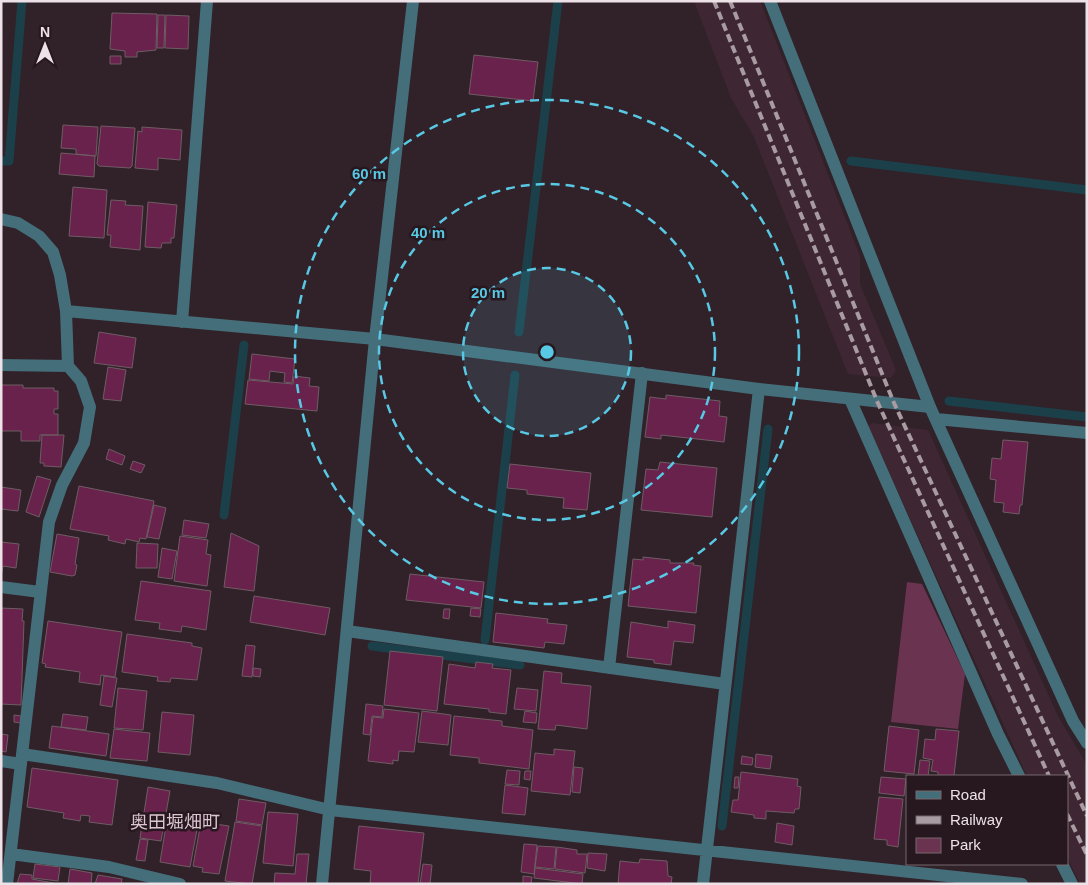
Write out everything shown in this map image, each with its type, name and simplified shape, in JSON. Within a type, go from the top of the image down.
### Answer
[{"type":"street","points":[[182,322],[207,1]]},
{"type":"street","points":[[322,884],[375,339],[413,1]]},
{"type":"street","points":[[770,1],[933,413],[1073,721],[1087,743]]},
{"type":"street","points":[[1,219],[18,223],[39,236],[53,252],[60,275],[66,311],[68,366],[81,381],[90,408],[84,443],[62,485],[49,522],[7,884]]},
{"type":"street","points":[[66,311],[375,339],[850,399],[933,413],[1087,433]]},
{"type":"street","points":[[1,365],[68,366]]},
{"type":"street","points":[[609,668],[642,374]]},
{"type":"street","points":[[703,884],[759,389]]},
{"type":"street","points":[[850,399],[998,734],[1018,775]]},
{"type":"street","points":[[1,587],[40,592]]},
{"type":"street","points":[[347,631],[725,684]]},
{"type":"street","points":[[1,761],[22,759],[217,783],[330,810],[1022,884]]},
{"type":"street","points":[[11,854],[109,868],[180,884]]},
{"type":"street","points":[[1062,865],[1072,884]]},
{"type":"shaded area","points":[[694,1],[760,1],[860,256],[860,284],[896,370],[891,378],[848,374],[754,137],[731,98]]},
{"type":"shaded area","points":[[872,423],[928,430],[1058,716],[1087,765],[1087,884],[1080,884],[1068,859],[1068,775],[1027,775],[868,426]]},
{"type":"green space","points":[[907,582],[922,584],[965,674],[958,729],[891,722]]},
{"type":"building","points":[[112,13],[157,14],[156,50],[137,52],[137,57],[125,57],[125,51],[110,49]]},
{"type":"building","points":[[158,15],[165,15],[164,48],[157,48]]},
{"type":"building","points":[[166,15],[189,16],[188,49],[165,48]]},
{"type":"building","points":[[474,55],[538,62],[533,101],[469,94]]},
{"type":"building","points":[[110,56],[121,56],[121,64],[110,64]]},
{"type":"building","points":[[63,125],[98,127],[96,156],[76,154],[76,149],[61,148]]},
{"type":"building","points":[[101,126],[135,128],[132,166],[130,168],[99,166],[97,164]]},
{"type":"building","points":[[142,127],[182,130],[180,160],[158,158],[158,170],[135,168],[138,131],[142,132]]},
{"type":"building","points":[[61,153],[95,156],[94,177],[59,174]]},
{"type":"building","points":[[73,187],[107,190],[104,238],[69,236]]},
{"type":"building","points":[[111,200],[126,201],[125,205],[143,206],[140,250],[110,247],[111,235],[107,235]]},
{"type":"building","points":[[148,202],[177,205],[174,238],[171,238],[171,243],[162,243],[161,248],[145,247]]},
{"type":"building","points":[[99,332],[136,338],[132,368],[94,363]]},
{"type":"building","points":[[252,354],[295,359],[292,383],[284,382],[285,373],[270,371],[269,381],[249,379]]},
{"type":"building","points":[[108,367],[126,370],[121,401],[103,399]]},
{"type":"building","points":[[294,376],[310,378],[309,386],[319,387],[317,411],[245,404],[248,380],[293,384]]},
{"type":"building","points":[[1,385],[23,385],[23,388],[54,388],[54,391],[58,391],[58,409],[54,409],[54,414],[58,414],[58,435],[40,435],[40,441],[21,441],[21,431],[1,431]]},
{"type":"building","points":[[666,395],[720,401],[719,416],[727,417],[724,442],[661,435],[661,439],[645,437],[650,397],[666,399]]},
{"type":"building","points":[[42,435],[64,435],[61,467],[44,466],[44,463],[40,463]]},
{"type":"building","points":[[1003,440],[1028,442],[1022,505],[1020,505],[1019,514],[1003,512],[1004,503],[994,502],[996,480],[990,479],[992,458],[1001,459]]},
{"type":"building","points":[[109,449],[125,456],[122,465],[106,459]]},
{"type":"building","points":[[133,461],[145,465],[141,473],[130,469]]},
{"type":"building","points":[[660,462],[717,468],[712,517],[641,510],[646,469],[658,470]]},
{"type":"building","points":[[510,464],[591,473],[587,510],[563,508],[564,498],[527,494],[527,490],[507,488]]},
{"type":"building","points":[[37,476],[51,480],[39,517],[26,512]]},
{"type":"building","points":[[79,486],[154,501],[146,539],[140,538],[139,542],[126,539],[125,544],[108,540],[109,536],[70,529]]},
{"type":"building","points":[[1,487],[21,490],[18,511],[1,509]]},
{"type":"building","points":[[154,505],[166,508],[159,539],[147,537]]},
{"type":"building","points":[[184,520],[209,524],[206,538],[182,535]]},
{"type":"building","points":[[231,533],[259,546],[254,591],[224,587]]},
{"type":"building","points":[[57,534],[79,538],[75,575],[50,572]]},
{"type":"building","points":[[180,536],[208,540],[206,554],[211,555],[207,586],[174,581]]},
{"type":"building","points":[[1,542],[19,544],[16,568],[3,566],[1,576]]},
{"type":"building","points":[[137,543],[158,544],[157,568],[136,568]]},
{"type":"building","points":[[162,548],[177,551],[172,579],[158,577]]},
{"type":"building","points":[[643,557],[670,560],[670,563],[694,563],[693,565],[701,566],[696,613],[628,606],[633,559],[643,560]]},
{"type":"building","points":[[410,574],[484,582],[481,608],[406,600]]},
{"type":"building","points":[[141,581],[211,591],[206,630],[182,626],[181,632],[159,629],[160,623],[135,620]]},
{"type":"building","points":[[254,596],[330,608],[325,635],[250,622]]},
{"type":"building","points":[[1,608],[23,609],[21,705],[1,704]]},
{"type":"building","points":[[471,608],[481,609],[480,617],[470,616]]},
{"type":"building","points":[[444,609],[450,609],[449,619],[443,618]]},
{"type":"building","points":[[496,613],[548,619],[547,623],[567,625],[564,644],[545,642],[544,648],[493,642]]},
{"type":"building","points":[[48,621],[122,632],[115,677],[101,675],[100,685],[79,682],[80,672],[45,667],[46,664],[42,663]]},
{"type":"building","points":[[668,621],[695,625],[693,643],[674,641],[671,665],[654,663],[654,660],[627,657],[631,622],[668,628]]},
{"type":"building","points":[[127,634],[192,643],[192,646],[202,648],[197,680],[171,678],[170,682],[157,681],[158,677],[122,672]]},
{"type":"building","points":[[246,645],[255,646],[252,677],[242,676]]},
{"type":"building","points":[[390,651],[443,657],[437,711],[384,705]]},
{"type":"building","points":[[476,662],[493,664],[492,668],[511,670],[506,714],[489,712],[489,709],[444,704],[449,664],[475,668]]},
{"type":"building","points":[[253,668],[261,669],[260,677],[253,676]]},
{"type":"building","points":[[544,671],[562,673],[561,683],[591,686],[587,729],[556,725],[555,730],[538,729]]},
{"type":"building","points":[[104,676],[117,678],[112,707],[100,705]]},
{"type":"building","points":[[118,688],[147,691],[143,730],[114,728]]},
{"type":"building","points":[[517,688],[538,690],[536,711],[514,709]]},
{"type":"building","points":[[366,704],[383,706],[382,717],[372,716],[370,735],[363,734]]},
{"type":"building","points":[[384,709],[419,713],[414,752],[399,751],[398,761],[393,760],[393,764],[368,761],[373,717],[383,718]]},
{"type":"building","points":[[422,711],[451,715],[448,745],[418,742]]},
{"type":"building","points":[[525,711],[537,713],[536,723],[523,722]]},
{"type":"building","points":[[162,712],[194,715],[190,755],[158,752]]},
{"type":"building","points":[[63,714],[88,717],[86,730],[61,727]]},
{"type":"building","points":[[14,715],[21,716],[20,723],[14,722]]},
{"type":"building","points":[[454,716],[502,721],[502,726],[533,730],[529,769],[479,763],[479,758],[450,755]]},
{"type":"building","points":[[52,726],[109,734],[106,756],[49,748]]},
{"type":"building","points":[[889,726],[919,730],[914,774],[884,771]]},
{"type":"building","points":[[114,729],[150,733],[147,761],[110,758]]},
{"type":"building","points":[[936,729],[959,731],[954,775],[938,775],[938,772],[931,771],[933,760],[923,758],[925,739],[935,740]]},
{"type":"building","points":[[1,734],[8,735],[6,752],[1,751]]},
{"type":"building","points":[[554,749],[575,751],[570,795],[531,791],[535,753],[554,755]]},
{"type":"building","points":[[756,754],[772,756],[770,769],[755,767]]},
{"type":"building","points":[[742,756],[753,758],[752,765],[741,764]]},
{"type":"building","points":[[920,760],[930,761],[928,775],[918,775]]},
{"type":"building","points":[[574,767],[583,768],[580,793],[572,792]]},
{"type":"building","points":[[32,768],[118,780],[112,825],[89,822],[90,816],[81,815],[80,821],[63,818],[64,813],[27,807]]},
{"type":"building","points":[[507,770],[520,771],[519,785],[505,784]]},
{"type":"building","points":[[525,771],[531,771],[530,780],[524,779]]},
{"type":"building","points":[[741,772],[798,779],[797,786],[801,787],[799,809],[795,809],[794,813],[766,811],[766,819],[754,818],[754,815],[731,812],[733,800],[738,800]]},
{"type":"building","points":[[735,777],[739,777],[738,788],[734,788]]},
{"type":"building","points":[[881,777],[906,779],[904,796],[879,793]]},
{"type":"building","points":[[505,785],[528,788],[525,815],[502,813]]},
{"type":"building","points":[[148,787],[170,791],[161,841],[140,838]]},
{"type":"building","points":[[879,797],[903,799],[898,847],[887,845],[887,840],[874,839]]},
{"type":"building","points":[[239,799],[266,803],[262,825],[236,821]]},
{"type":"building","points":[[268,812],[298,814],[293,866],[263,863]]},
{"type":"building","points":[[168,814],[199,819],[190,867],[160,862]]},
{"type":"building","points":[[201,822],[229,826],[219,874],[202,872],[203,868],[193,866]]},
{"type":"building","points":[[235,822],[262,826],[252,884],[225,881]]},
{"type":"building","points":[[777,823],[794,826],[792,845],[775,842]]},
{"type":"building","points":[[359,826],[424,833],[418,884],[370,884],[371,871],[354,869]]},
{"type":"building","points":[[140,839],[148,840],[145,861],[136,860]]},
{"type":"building","points":[[524,844],[537,845],[534,874],[521,872]]},
{"type":"building","points":[[538,846],[556,847],[554,869],[535,867]]},
{"type":"building","points":[[557,847],[577,850],[577,854],[587,854],[585,873],[555,869]]},
{"type":"building","points":[[588,853],[607,854],[605,871],[587,868]]},
{"type":"building","points":[[297,854],[309,854],[306,884],[274,884],[275,873],[295,874]]},
{"type":"building","points":[[640,859],[667,861],[668,876],[672,877],[671,884],[618,884],[620,861],[639,863]]},
{"type":"building","points":[[35,864],[60,867],[58,881],[33,878]]},
{"type":"building","points":[[423,864],[432,865],[430,884],[420,884]]},
{"type":"building","points":[[535,868],[583,874],[582,884],[534,878]]},
{"type":"building","points":[[70,869],[92,873],[91,884],[68,884]]},
{"type":"building","points":[[20,874],[32,875],[32,879],[58,884],[17,884]]},
{"type":"building","points":[[98,875],[122,879],[121,884],[95,884]]},
{"type":"building","points":[[523,876],[532,877],[531,884],[523,884]]},
{"type":"waterway","points":[[1,161],[9,161],[22,1]]},
{"type":"waterway","points":[[519,332],[558,1]]},
{"type":"waterway","points":[[851,161],[1087,190]]},
{"type":"waterway","points":[[224,515],[244,345]]},
{"type":"waterway","points":[[485,640],[515,375]]},
{"type":"waterway","points":[[949,401],[1087,417]]},
{"type":"waterway","points":[[722,826],[768,429]]},
{"type":"waterway","points":[[372,646],[520,665]]},
{"type":"railway","points":[[714,1],[877,401],[1049,775]]},
{"type":"railway","points":[[730,1],[894,403],[1068,775]]},
{"type":"railway","points":[[1068,775],[1087,816]]},
{"type":"railway","points":[[1068,816],[1087,855]]},
{"type":"district","name":"奥田堀畑町","points":[[175,822]]}]
